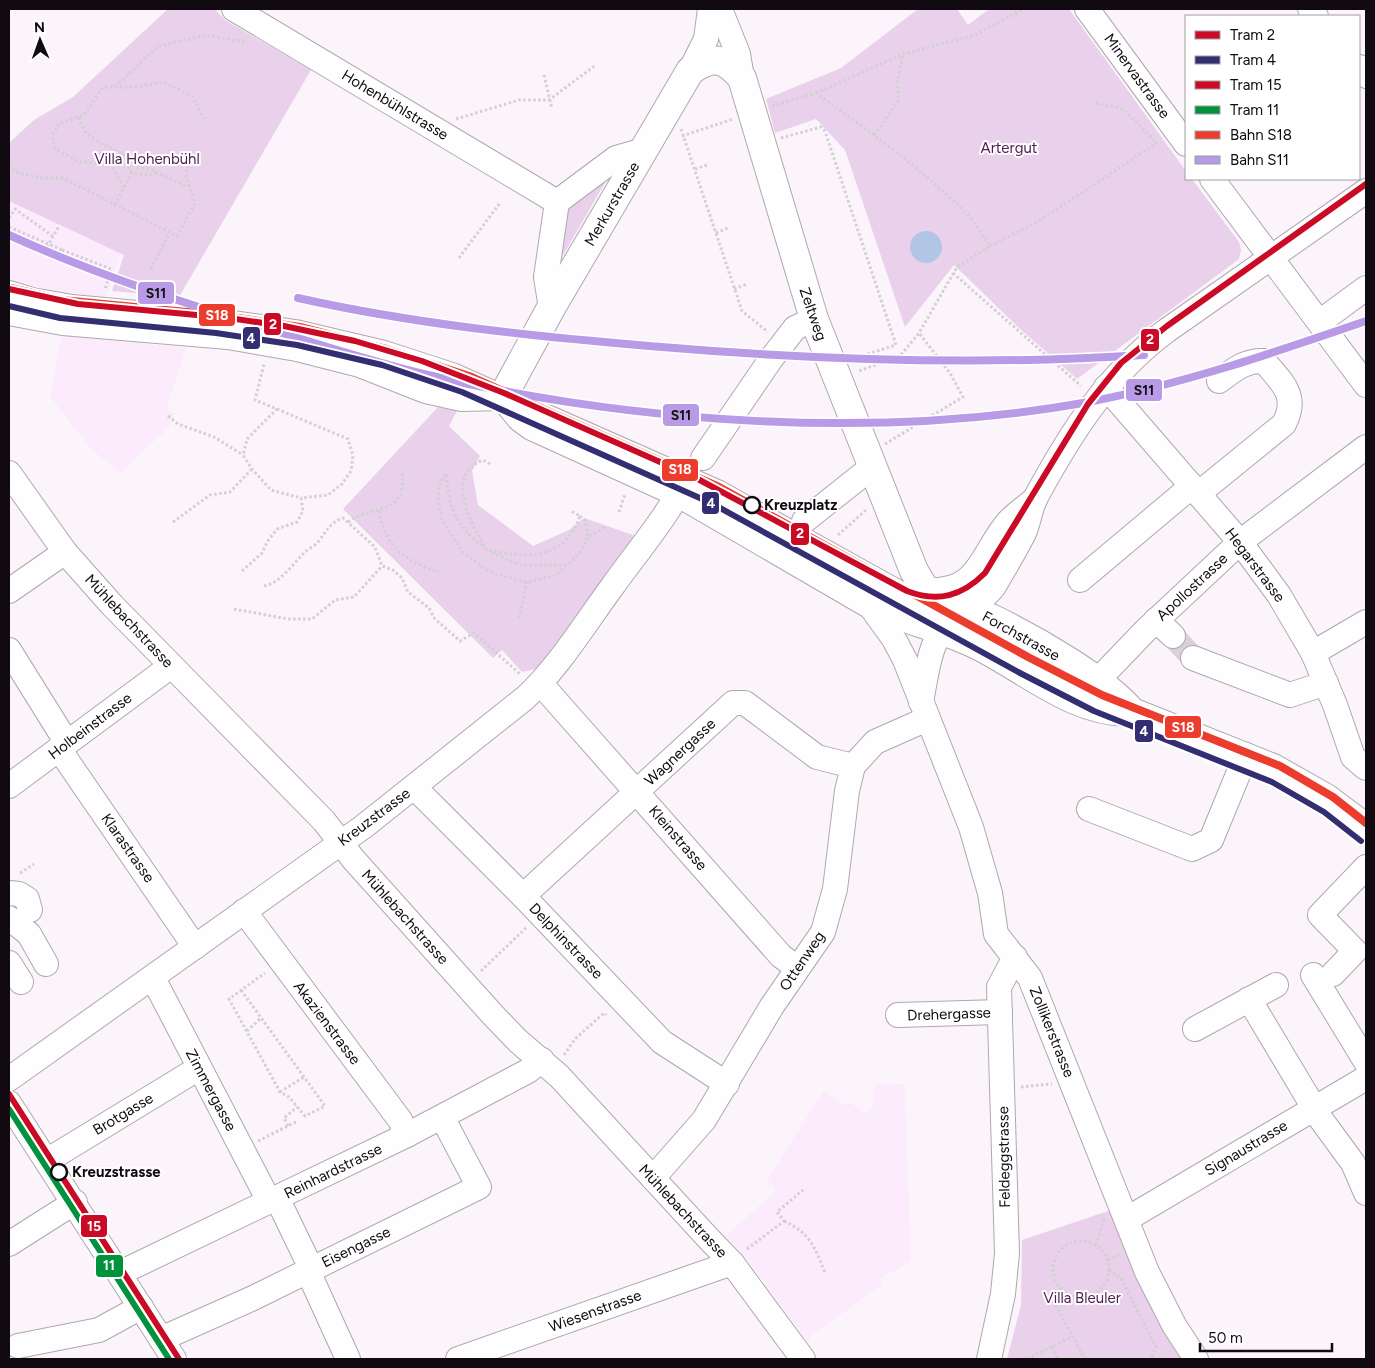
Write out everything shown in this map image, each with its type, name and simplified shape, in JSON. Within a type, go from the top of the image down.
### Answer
[{"type":"main road","points":[[690,71],[701,63],[718,60],[726,62],[742,78]]},
{"type":"main road","name":"Merkurstrasse","points":[[503,396],[551,308],[690,71]]},
{"type":"main road","name":"Zeltweg","points":[[742,78],[814,319],[875,457],[914,572],[942,608]]},
{"type":"main road","points":[[9,311],[63,320],[228,335],[289,345],[360,363],[426,389],[462,397],[503,396],[521,418],[532,426],[684,485],[868,603],[900,618],[942,608]]},
{"type":"main road","name":"Forchstrasse","points":[[942,608],[980,647],[1069,697],[1112,713],[1132,712],[1246,755],[1311,789],[1366,828]]},
{"type":"main road","name":"Forchstrasse","points":[[942,608],[1007,626],[1097,681],[1118,697],[1132,712]]},
{"type":"street","name":"Hohenbühlstrasse","points":[[234,9],[557,202]]},
{"type":"street","name":"Minervastrasse","points":[[1087,9],[1185,143]]},
{"type":"street","name":"Merkurstrasse","points":[[690,71],[706,39],[710,26],[721,10]]},
{"type":"street","name":"Zeltweg","points":[[721,10],[738,54],[742,78]]},
{"type":"street","points":[[551,308],[546,277],[557,202],[616,158],[644,150]]},
{"type":"street","points":[[1213,180],[1366,385]]},
{"type":"street","points":[[684,485],[740,504],[942,608],[992,588],[1025,532],[1035,499],[1075,432],[1106,387],[1122,368],[1153,341],[1269,257],[1366,191]]},
{"type":"street","points":[[1328,316],[1366,288]]},
{"type":"street","points":[[9,293],[72,307],[232,322],[331,339],[406,360],[503,396]]},
{"type":"street","points":[[703,458],[771,359],[796,328],[814,319]]},
{"type":"street","points":[[1080,580],[1195,490],[1284,424],[1290,413],[1291,400],[1287,389],[1264,361],[1252,361],[1241,365],[1219,381]]},
{"type":"street","name":"Hegarstrasse","points":[[1106,387],[1240,542],[1279,595],[1313,653],[1354,757],[1365,768]]},
{"type":"street","name":"Apollostrasse","points":[[1097,681],[1156,620],[1240,542],[1366,447]]},
{"type":"street","points":[[804,521],[875,457]]},
{"type":"street","name":"Mühlebachstrasse","points":[[9,473],[65,552],[112,605],[324,821],[354,860],[492,1014],[518,1041],[550,1061],[653,1178],[732,1263],[803,1359]]},
{"type":"street","name":"Kreuzstrasse","points":[[9,1079],[340,842],[501,719],[534,682],[684,485]]},
{"type":"street","points":[[924,710],[931,652],[942,608],[949,590],[962,585],[971,578],[1008,522],[1035,499]]},
{"type":"street","points":[[9,591],[65,552]]},
{"type":"street","name":"Zollikerstrasse","points":[[868,603],[894,639],[905,660],[970,827],[990,893],[996,934],[1030,978],[1117,1214],[1174,1325],[1196,1359]]},
{"type":"street","points":[[1156,620],[1173,636]]},
{"type":"street","points":[[1313,653],[1366,622]]},
{"type":"street","name":"Klarastrasse","points":[[9,650],[63,746],[153,883],[158,895],[195,947]]},
{"type":"street","points":[[1193,658],[1290,695],[1326,683]]},
{"type":"street","name":"Holbeinstrasse","points":[[9,786],[171,666]]},
{"type":"street","name":"Kleinstrasse","points":[[534,682],[638,791],[781,956],[797,968]]},
{"type":"street","name":"Wagnergasse","points":[[524,896],[730,706],[738,702],[745,703],[817,757],[853,766]]},
{"type":"street","name":"Ottenweg","points":[[653,1178],[704,1120],[772,1006],[797,968],[818,941],[828,921],[835,889],[847,790],[853,766],[862,754],[880,739],[924,710]]},
{"type":"street","points":[[1089,810],[1192,849],[1211,840],[1246,755]]},
{"type":"street","points":[[410,790],[472,858],[478,877]]},
{"type":"street","name":"Delphinstrasse","points":[[410,790],[524,896],[662,1042],[727,1084]]},
{"type":"street","points":[[1366,867],[1320,915],[1355,951],[1323,974],[1366,1062]]},
{"type":"street","points":[[9,894],[19,894],[27,899],[19,914],[46,964]]},
{"type":"street","name":"Akazienstrasse","points":[[244,912],[400,1120],[407,1135]]},
{"type":"street","name":"Feldeggstrasse","points":[[989,1359],[1003,1294],[1007,1253],[999,986],[1015,957]]},
{"type":"street","name":"Zimmergasse","points":[[152,978],[199,1068],[308,1262],[309,1271],[348,1359]]},
{"type":"street","points":[[1195,1029],[1276,985]]},
{"type":"street","points":[[1249,999],[1314,1108],[1353,1163],[1366,1193]]},
{"type":"street","name":"Drehergasse","points":[[898,1016],[1000,1012]]},
{"type":"street","name":"Reinhardstrasse","points":[[120,1273],[407,1135],[528,1070],[550,1061]]},
{"type":"street","name":"Brotgasse","points":[[48,1160],[199,1068]]},
{"type":"street","name":"Signaustrasse","points":[[1117,1214],[1366,1078]]},
{"type":"street","points":[[9,1102],[75,1202],[174,1359]]},
{"type":"street","name":"Eisengasse","points":[[161,1339],[251,1299],[479,1187],[442,1116]]},
{"type":"street","points":[[9,1244],[75,1202]]},
{"type":"street","name":"Wiesenstrasse","points":[[458,1359],[732,1263]]},
{"type":"street","points":[[18,1346],[99,1330],[141,1307]]},
{"type":"path","points":[[768,108],[816,93],[903,54],[967,38],[1006,20],[1024,9]]},
{"type":"path","points":[[115,87],[157,47],[205,35],[243,41],[251,45]]},
{"type":"path","points":[[874,135],[900,100],[897,83],[903,54]]},
{"type":"path","points":[[455,119],[520,100],[549,100],[596,65]]},
{"type":"path","points":[[544,75],[552,109]]},
{"type":"path","points":[[124,187],[110,164],[80,162],[56,149],[52,136],[60,124],[84,115],[103,87],[136,87],[163,82],[192,96],[204,119]]},
{"type":"path","points":[[816,93],[874,135],[966,214],[990,246]]},
{"type":"path","points":[[857,372],[900,356],[919,333],[957,267],[990,246],[1039,221],[1157,143],[1123,109],[1096,103]]},
{"type":"path","points":[[79,116],[80,125],[94,140],[128,157],[136,168],[159,172],[188,187]]},
{"type":"path","points":[[676,138],[741,116]]},
{"type":"path","points":[[679,123],[742,311],[773,336]]},
{"type":"path","points":[[773,140],[815,127],[821,127],[825,131],[896,345],[843,361]]},
{"type":"path","points":[[9,165],[18,172],[40,178],[62,178],[169,234],[177,236],[195,203],[186,177],[190,151]]},
{"type":"path","points":[[121,154],[122,160],[132,173],[150,175],[159,172]]},
{"type":"path","points":[[695,169],[707,165]]},
{"type":"path","points":[[115,205],[132,173]]},
{"type":"path","points":[[459,258],[500,203]]},
{"type":"path","points":[[9,218],[15,209],[54,237]]},
{"type":"path","points":[[47,247],[59,226]]},
{"type":"path","points":[[9,227],[111,269],[105,292]]},
{"type":"path","points":[[716,233],[728,228]]},
{"type":"path","points":[[151,268],[169,234]]},
{"type":"path","points":[[953,273],[1081,386]]},
{"type":"path","points":[[734,288],[747,284]]},
{"type":"path","points":[[875,457],[897,439],[963,397],[950,373],[919,333]]},
{"type":"path","points":[[168,416],[178,424],[214,437],[243,455],[252,469],[271,490],[301,498],[328,495],[342,484],[351,471],[353,456],[348,439],[255,400],[265,361]]},
{"type":"path","points":[[243,455],[247,439],[277,409]]},
{"type":"path","points":[[490,464],[483,460],[472,464],[466,470],[463,483],[469,520],[487,550],[521,556],[540,554],[557,548],[576,528],[580,516]]},
{"type":"path","points":[[173,522],[210,495],[230,492],[252,469]]},
{"type":"path","points":[[348,522],[359,514],[379,511],[392,505],[402,491],[404,483],[402,472]]},
{"type":"path","points":[[566,565],[520,566],[487,550],[465,532],[455,516],[448,498],[445,474],[439,486],[438,500],[442,520],[462,551],[483,568],[496,574],[526,582],[556,575],[579,554],[588,537],[604,527]]},
{"type":"path","points":[[619,512],[625,494]]},
{"type":"path","points":[[242,571],[262,553],[267,542],[277,529],[297,522],[303,510],[301,498]]},
{"type":"path","points":[[837,536],[873,504]]},
{"type":"path","points":[[379,511],[386,536],[394,547],[412,562],[440,572]]},
{"type":"path","points":[[571,511],[585,520],[588,537]]},
{"type":"path","points":[[264,586],[269,585],[288,570],[304,552],[317,544],[336,520],[343,518],[375,547],[382,566],[393,570],[402,578],[408,592],[429,608],[435,620],[460,641],[474,632],[534,682]]},
{"type":"path","points":[[234,609],[288,619],[312,619],[336,600],[354,597],[382,566]]},
{"type":"path","points":[[518,618],[526,582]]},
{"type":"path","points":[[477,975],[540,914]]},
{"type":"path","points":[[241,990],[326,1106],[305,1116],[289,1097],[280,1092],[229,999],[241,990],[268,972]]},
{"type":"path","points":[[550,1061],[604,1013],[611,1020]]},
{"type":"path","points":[[246,1030],[261,1018]]},
{"type":"path","points":[[280,1092],[304,1077]]},
{"type":"path","points":[[1012,1088],[1054,1084]]},
{"type":"path","points":[[288,1126],[284,1118],[298,1108]]},
{"type":"path","points":[[250,1145],[298,1121]]},
{"type":"path","points":[[803,1190],[777,1212],[784,1221],[801,1229],[816,1248],[825,1273]]},
{"type":"path","points":[[1096,1245],[1117,1214]]},
{"type":"path","points":[[749,1248],[784,1221]]},
{"type":"path","points":[[1079,1241],[1096,1245],[1108,1260],[1109,1270],[1103,1287],[1087,1296],[1076,1296],[1062,1289],[1056,1281],[1054,1263],[1057,1255],[1070,1243],[1079,1241]]},
{"type":"path","points":[[1109,1270],[1121,1278],[1156,1347],[1151,1359]]},
{"type":"path","points":[[1076,1296],[1056,1306],[1084,1359]]},
{"type":"path","points":[[1027,1359],[1072,1337]]},
{"type":"path","points":[[1052,1347],[1058,1359]]},
{"type":"shaded area","points":[[9,184],[129,232],[106,297],[63,293],[9,280]]},
{"type":"shaded area","points":[[62,334],[186,348],[166,409],[175,414],[170,426],[121,473],[90,448],[50,396]]},
{"type":"shaded area","points":[[905,1084],[911,1261],[880,1279],[883,1284],[811,1336],[808,1342],[750,1263],[726,1236],[776,1190],[767,1179],[824,1091],[846,1106],[849,1102],[865,1113],[873,1108],[874,1085]]},
{"type":"green space","name":"Villa Hohenbühl","points":[[168,9],[215,9],[225,20],[311,70],[179,297],[112,291],[124,255],[9,201],[9,143],[34,120],[73,97]]},
{"type":"green space","name":"Artergut","points":[[918,9],[957,9],[968,25],[989,9],[1069,9],[1185,170],[1185,180],[1193,180],[1239,242],[1241,250],[1239,259],[1077,379],[1018,327],[954,265],[905,327],[845,150],[816,119],[775,133],[766,99],[841,68]]},
{"type":"green space","points":[[610,174],[558,264],[565,210]]},
{"type":"green space","points":[[438,407],[457,411],[449,426],[480,456],[472,471],[478,505],[533,546],[569,530],[584,518],[636,536],[540,668],[522,672],[502,650],[493,658],[343,509]]},
{"type":"green space","name":"Villa Bleuler","points":[[1111,1210],[1183,1359],[1007,1359],[1021,1305],[1022,1240]]},
{"type":"water","points":[[926,231],[937,236],[942,247],[937,258],[926,263],[915,258],[910,247],[915,236]]},
{"type":"tunnel","points":[[1173,636],[1193,658]]},
{"type":"tram line","name":"2","points":[[9,289],[78,304],[229,318],[284,326],[355,341],[422,361],[504,393],[694,477],[907,591],[918,595],[939,597],[958,592],[985,573],[1088,404],[1121,363],[1167,326],[1366,184]]},
{"type":"tram line","name":"4","points":[[9,306],[60,318],[216,333],[297,345],[382,365],[462,392],[711,503],[1020,673],[1094,711],[1272,782],[1324,812],[1361,841]]},
{"type":"tram line","name":"15","points":[[9,1094],[179,1359]]},
{"type":"tram line","name":"11","points":[[9,1109],[169,1359]]},
{"type":"rail line","name":"S11","points":[[9,235],[72,262],[168,297],[326,347],[407,370],[507,392],[588,405],[671,415],[754,421],[838,423],[921,421],[1003,414],[1083,403],[1191,378],[1366,321]]},
{"type":"rail line","name":"S18","points":[[11,288],[62,300],[218,315],[300,327],[386,349],[469,376],[719,487],[1028,657],[1102,695],[1280,766],[1333,797],[1366,823]]},
{"type":"rail line","name":"S11","points":[[298,298],[385,315],[473,328],[711,351],[834,358],[958,361],[1144,355]]},
{"type":"place","name":"Kreuzplatz","points":[[752,505]]},
{"type":"place","name":"Kreuzstrasse","points":[[59,1172]]}]
